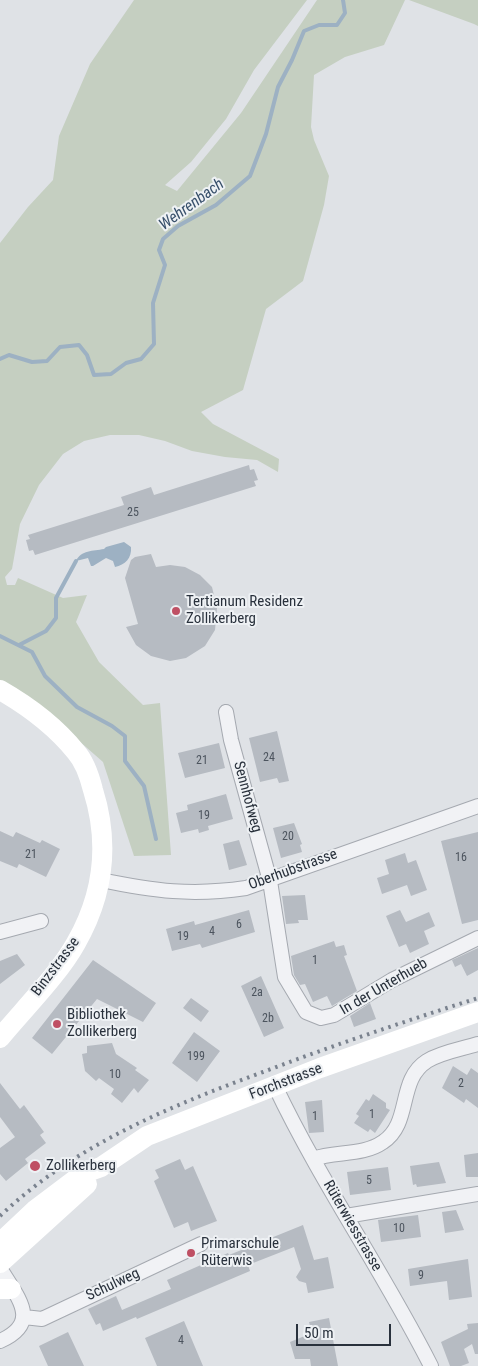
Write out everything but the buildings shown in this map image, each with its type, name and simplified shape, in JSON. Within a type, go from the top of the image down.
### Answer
[{"type":"main road","name":"Binzstrasse","points":[[0,690],[45,720],[78,753],[90,778],[102,827],[104,860],[101,880],[93,906],[76,945],[0,1038]]},
{"type":"main road","name":"Forchstrasse","points":[[0,1243],[63,1188],[84,1173],[101,1167],[147,1136],[419,1032],[478,1012]]},
{"type":"main road","name":"Forchstrasse","points":[[0,1263],[92,1180],[101,1167]]},
{"type":"street","name":"Sennhofweg","points":[[226,712],[231,740],[270,881]]},
{"type":"street","name":"Oberhubstrasse","points":[[101,880],[179,894],[246,888],[270,881],[332,856],[478,806]]},
{"type":"street","name":"In der Unterhueb","points":[[270,881],[285,977],[300,1005],[312,1017],[321,1018],[334,1015],[392,980],[478,938]]},
{"type":"street","points":[[0,932],[41,921]]},
{"type":"street","points":[[313,1159],[325,1155],[366,1150],[385,1141],[396,1130],[401,1117],[405,1094],[412,1077],[425,1062],[435,1056],[478,1044]]},
{"type":"street","name":"Rüterwiesstrasse","points":[[275,1086],[313,1159],[410,1326],[430,1366]]},
{"type":"street","points":[[346,1216],[478,1194]]},
{"type":"street","name":"Schulweg","points":[[24,1317],[42,1319],[201,1244]]},
{"type":"street","points":[[0,1268],[6,1289],[21,1302],[24,1317],[20,1328],[11,1336],[0,1341]]},
{"type":"green space","points":[[134,0],[307,0],[254,70],[226,119],[191,162],[165,185],[177,191],[241,113],[317,0],[405,0],[384,45],[345,57],[314,75],[311,127],[314,140],[329,176],[324,205],[303,281],[266,309],[243,390],[201,412],[213,424],[279,459],[278,472],[257,460],[192,451],[165,441],[139,435],[110,435],[84,441],[63,454],[39,485],[20,524],[12,569],[5,577],[7,585],[15,585],[18,578],[63,598],[87,595],[76,622],[99,662],[143,705],[160,703],[171,855],[134,856],[103,762],[54,719],[0,680],[0,243],[28,207],[53,180],[59,136],[90,64]]},
{"type":"green space","points":[[409,0],[478,0],[478,26],[474,24]]},
{"type":"water","points":[[124,542],[131,547],[130,554],[125,563],[119,566],[115,567],[113,561],[106,558],[93,566],[91,566],[88,558],[76,561],[84,553]]},
{"type":"waterway","name":"Wehrenbach","points":[[0,359],[9,355],[32,362],[47,361],[60,347],[79,345],[87,355],[94,375],[111,374],[126,363],[141,359],[154,344],[153,303],[165,265],[159,250],[163,239],[178,226],[216,205],[250,176],[266,134],[278,87],[304,31],[319,25],[337,25],[345,13],[343,0]]},
{"type":"waterway","points":[[19,645],[46,631],[56,618],[56,598],[76,561]]},
{"type":"waterway","points":[[0,636],[32,652],[45,676],[77,707],[112,726],[125,736],[125,761],[144,786],[156,839]]},
{"type":"railway","points":[[0,1216],[59,1168],[91,1148],[158,1114],[192,1099],[316,1052],[478,998]]},
{"type":"place","name":"Tertianum Residenz Zollikerberg","points":[[176,611]]},
{"type":"place","name":"Bibliothek Zollikerberg","points":[[57,1024]]},
{"type":"place","name":"Zollikerberg","points":[[35,1166]]},
{"type":"place","name":"Primarschule Rüterwis","points":[[191,1253]]}]
